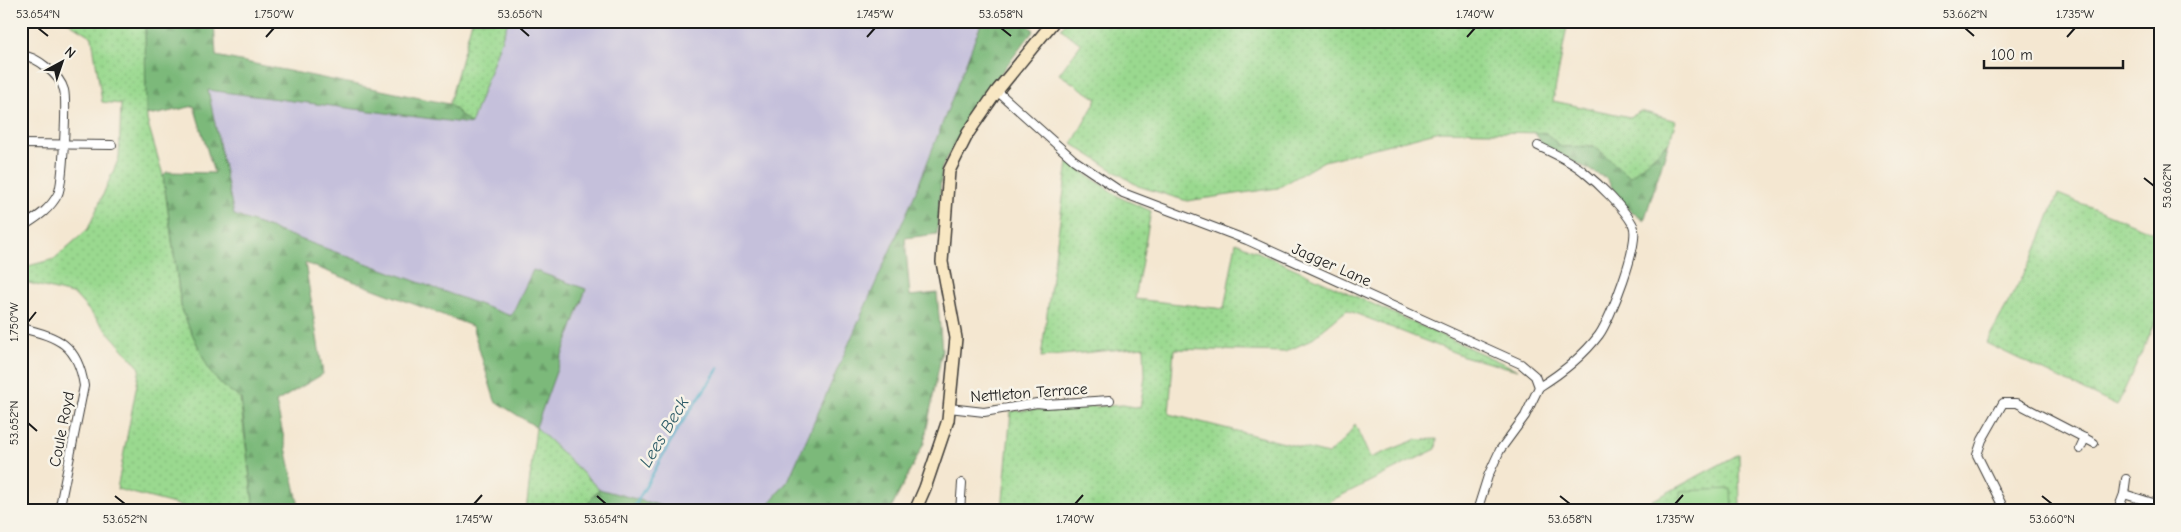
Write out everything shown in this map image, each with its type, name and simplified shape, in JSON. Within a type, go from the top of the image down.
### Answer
[{"type":"street","points":[[919,510],[948,420],[950,408],[956,338],[942,262],[949,171],[968,133],[997,91],[1054,21]]},
{"type":"street","points":[[21,55],[48,67],[64,90],[64,145],[59,192],[47,211],[21,226]]},
{"type":"street","name":"Jagger Lane","points":[[997,91],[1074,160],[1123,192],[1246,240],[1521,364],[1535,376],[1539,387]]},
{"type":"street","points":[[21,144],[112,145]]},
{"type":"street","points":[[1477,511],[1488,476],[1500,450],[1524,416],[1539,387],[1560,375],[1598,335],[1625,276],[1635,234],[1633,225],[1615,201],[1584,172],[1538,146]]},
{"type":"street","name":"Coule Royd","points":[[21,328],[49,334],[65,345],[82,373],[84,386],[59,511]]},
{"type":"street","name":"Nettleton Terrace","points":[[950,408],[984,412],[1036,403],[1110,400]]},
{"type":"street","points":[[2004,511],[1977,455],[1982,440],[2003,403],[2017,402],[2094,443]]},
{"type":"street","points":[[2080,449],[2085,438]]},
{"type":"street","points":[[2119,507],[2124,494],[2126,479]]},
{"type":"street","points":[[960,511],[962,483]]},
{"type":"street","points":[[2124,494],[2153,503],[2160,502]]},
{"type":"shaded area","points":[[508,21],[982,21],[915,194],[788,481],[762,511],[680,511],[599,489],[536,427],[586,290],[511,316],[234,215],[208,89],[471,124]]},
{"type":"green space","points":[[66,21],[145,21],[147,120],[163,175],[182,312],[222,385],[240,398],[254,511],[201,511],[117,489],[140,368],[75,295],[21,281],[21,268],[54,259],[88,229],[119,158],[121,104],[102,102],[92,37]]},
{"type":"green space","points":[[145,21],[214,21],[216,56],[449,104],[471,124],[208,90],[234,215],[511,316],[533,270],[586,289],[536,427],[495,401],[472,326],[305,263],[323,374],[276,402],[300,511],[254,511],[241,399],[222,385],[210,372],[182,312],[163,175],[167,172],[214,173],[194,106],[154,115],[146,114]]},
{"type":"green space","points":[[472,21],[508,21],[471,124],[449,104]]},
{"type":"green space","points":[[982,21],[1022,21],[1034,30],[981,99],[942,167],[937,234],[905,238],[910,296],[937,293],[942,351],[924,443],[890,511],[762,511],[788,481],[915,194]]},
{"type":"green space","points":[[1066,21],[1568,21],[1553,101],[1630,117],[1641,111],[1676,121],[1669,142],[1630,178],[1594,146],[1561,147],[1546,133],[1440,131],[1324,161],[1278,188],[1187,201],[1138,186],[1072,144],[1097,99],[1059,74],[1081,44],[1061,29]]},
{"type":"green space","points":[[1535,133],[1546,133],[1561,147],[1594,146],[1630,177],[1669,142],[1644,221],[1621,203],[1607,179],[1543,145]]},
{"type":"green space","points":[[1068,162],[1121,198],[1151,211],[1135,299],[1224,309],[1236,242],[1518,370],[1466,357],[1347,310],[1309,341],[1285,352],[1174,349],[1169,414],[1328,454],[1345,439],[1355,424],[1370,458],[1415,440],[1437,439],[1436,449],[1330,501],[1336,511],[1002,511],[1011,411],[1123,405],[1140,408],[1145,376],[1144,347],[1041,357]]},
{"type":"green space","points":[[2058,194],[2160,235],[2160,312],[2117,406],[1986,343],[2034,255]]},
{"type":"green space","points":[[536,427],[599,489],[582,511],[526,511]]},
{"type":"green space","points":[[1739,454],[1740,511],[1633,511]]},
{"type":"green space","points":[[599,489],[680,511],[582,511]]},
{"type":"green space","points":[[1731,489],[1732,511],[1681,511],[1680,491]]},
{"type":"waterway","name":"Lees Beck","points":[[632,511],[677,430],[719,368]]}]
